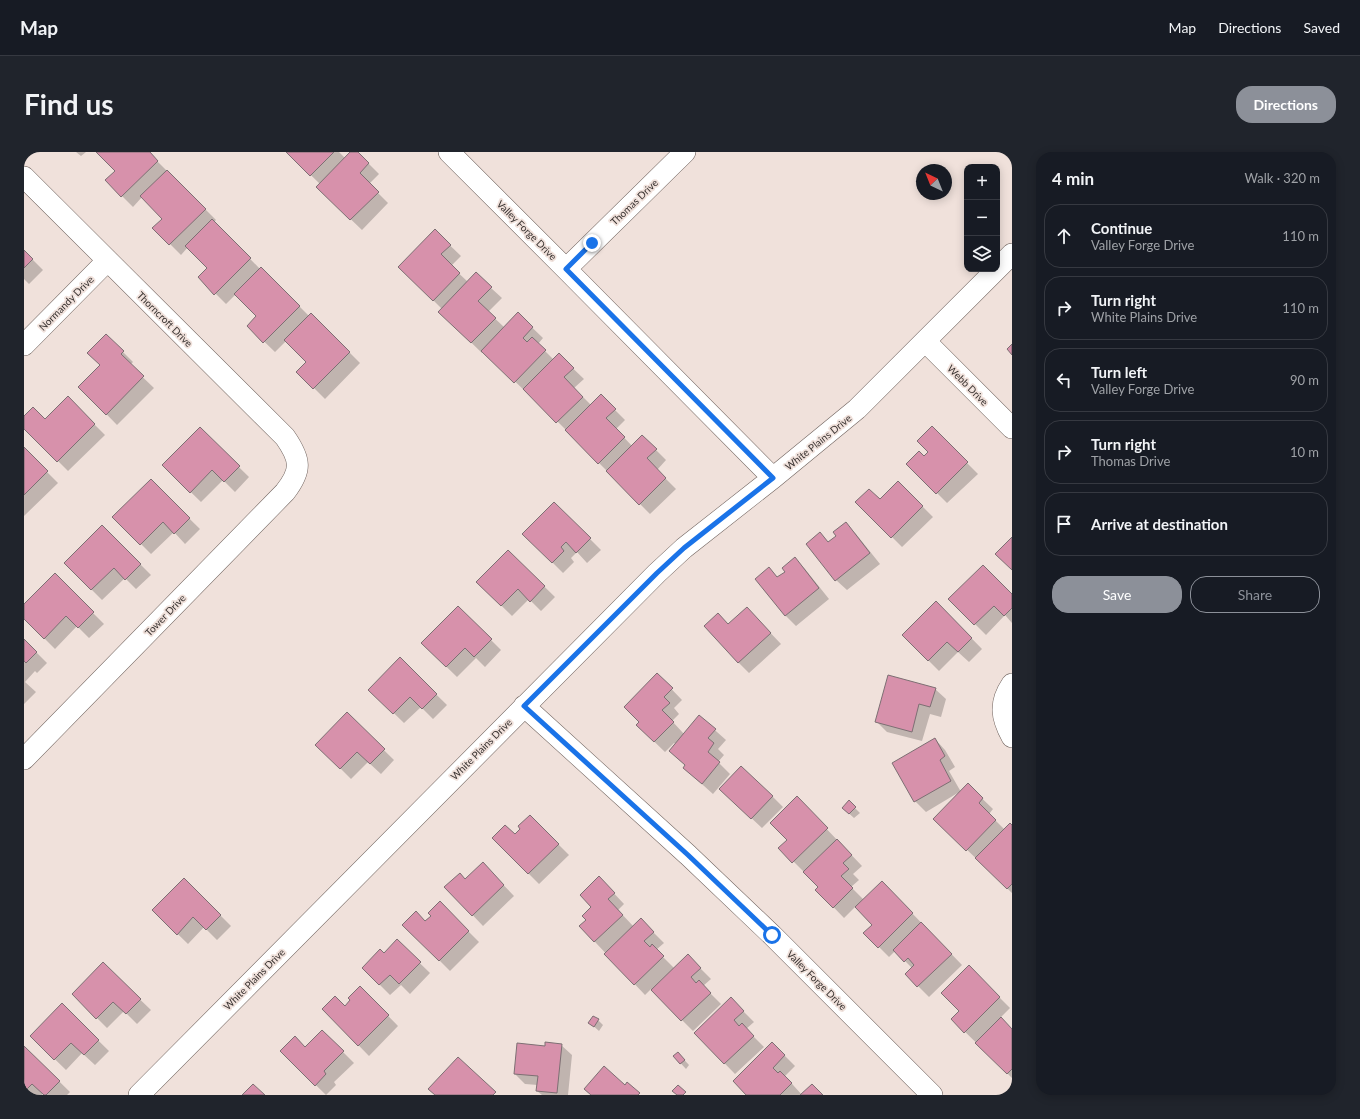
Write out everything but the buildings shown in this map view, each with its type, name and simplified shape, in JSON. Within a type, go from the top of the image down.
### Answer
[{"type":"street","name":"Valley Forge Drive","points":[[449,152],[773,478]]},
{"type":"street","name":"Thomas Drive","points":[[566,269],[685,152]]},
{"type":"street","name":"Thorncroft Drive","points":[[24,177],[285,437],[294,449],[299,465]]},
{"type":"street","name":"White Plains Drive","points":[[139,1095],[657,573],[684,548],[858,409],[1012,254]]},
{"type":"street","name":"Normandy Drive","points":[[24,345],[107,261]]},
{"type":"street","name":"Webb Drive","points":[[925,341],[1012,428]]},
{"type":"street","name":"Tower Drive","points":[[24,759],[285,492],[293,482],[299,465]]},
{"type":"street","points":[[1012,684],[1005,694],[1002,709],[1005,723],[1012,737]]},
{"type":"street","name":"Valley Forge Drive","points":[[524,706],[682,850],[772,935],[932,1095]]},
{"type":"route","points":[[592,243],[566,269],[773,478],[684,548],[524,706],[688,855],[772,935]]}]
